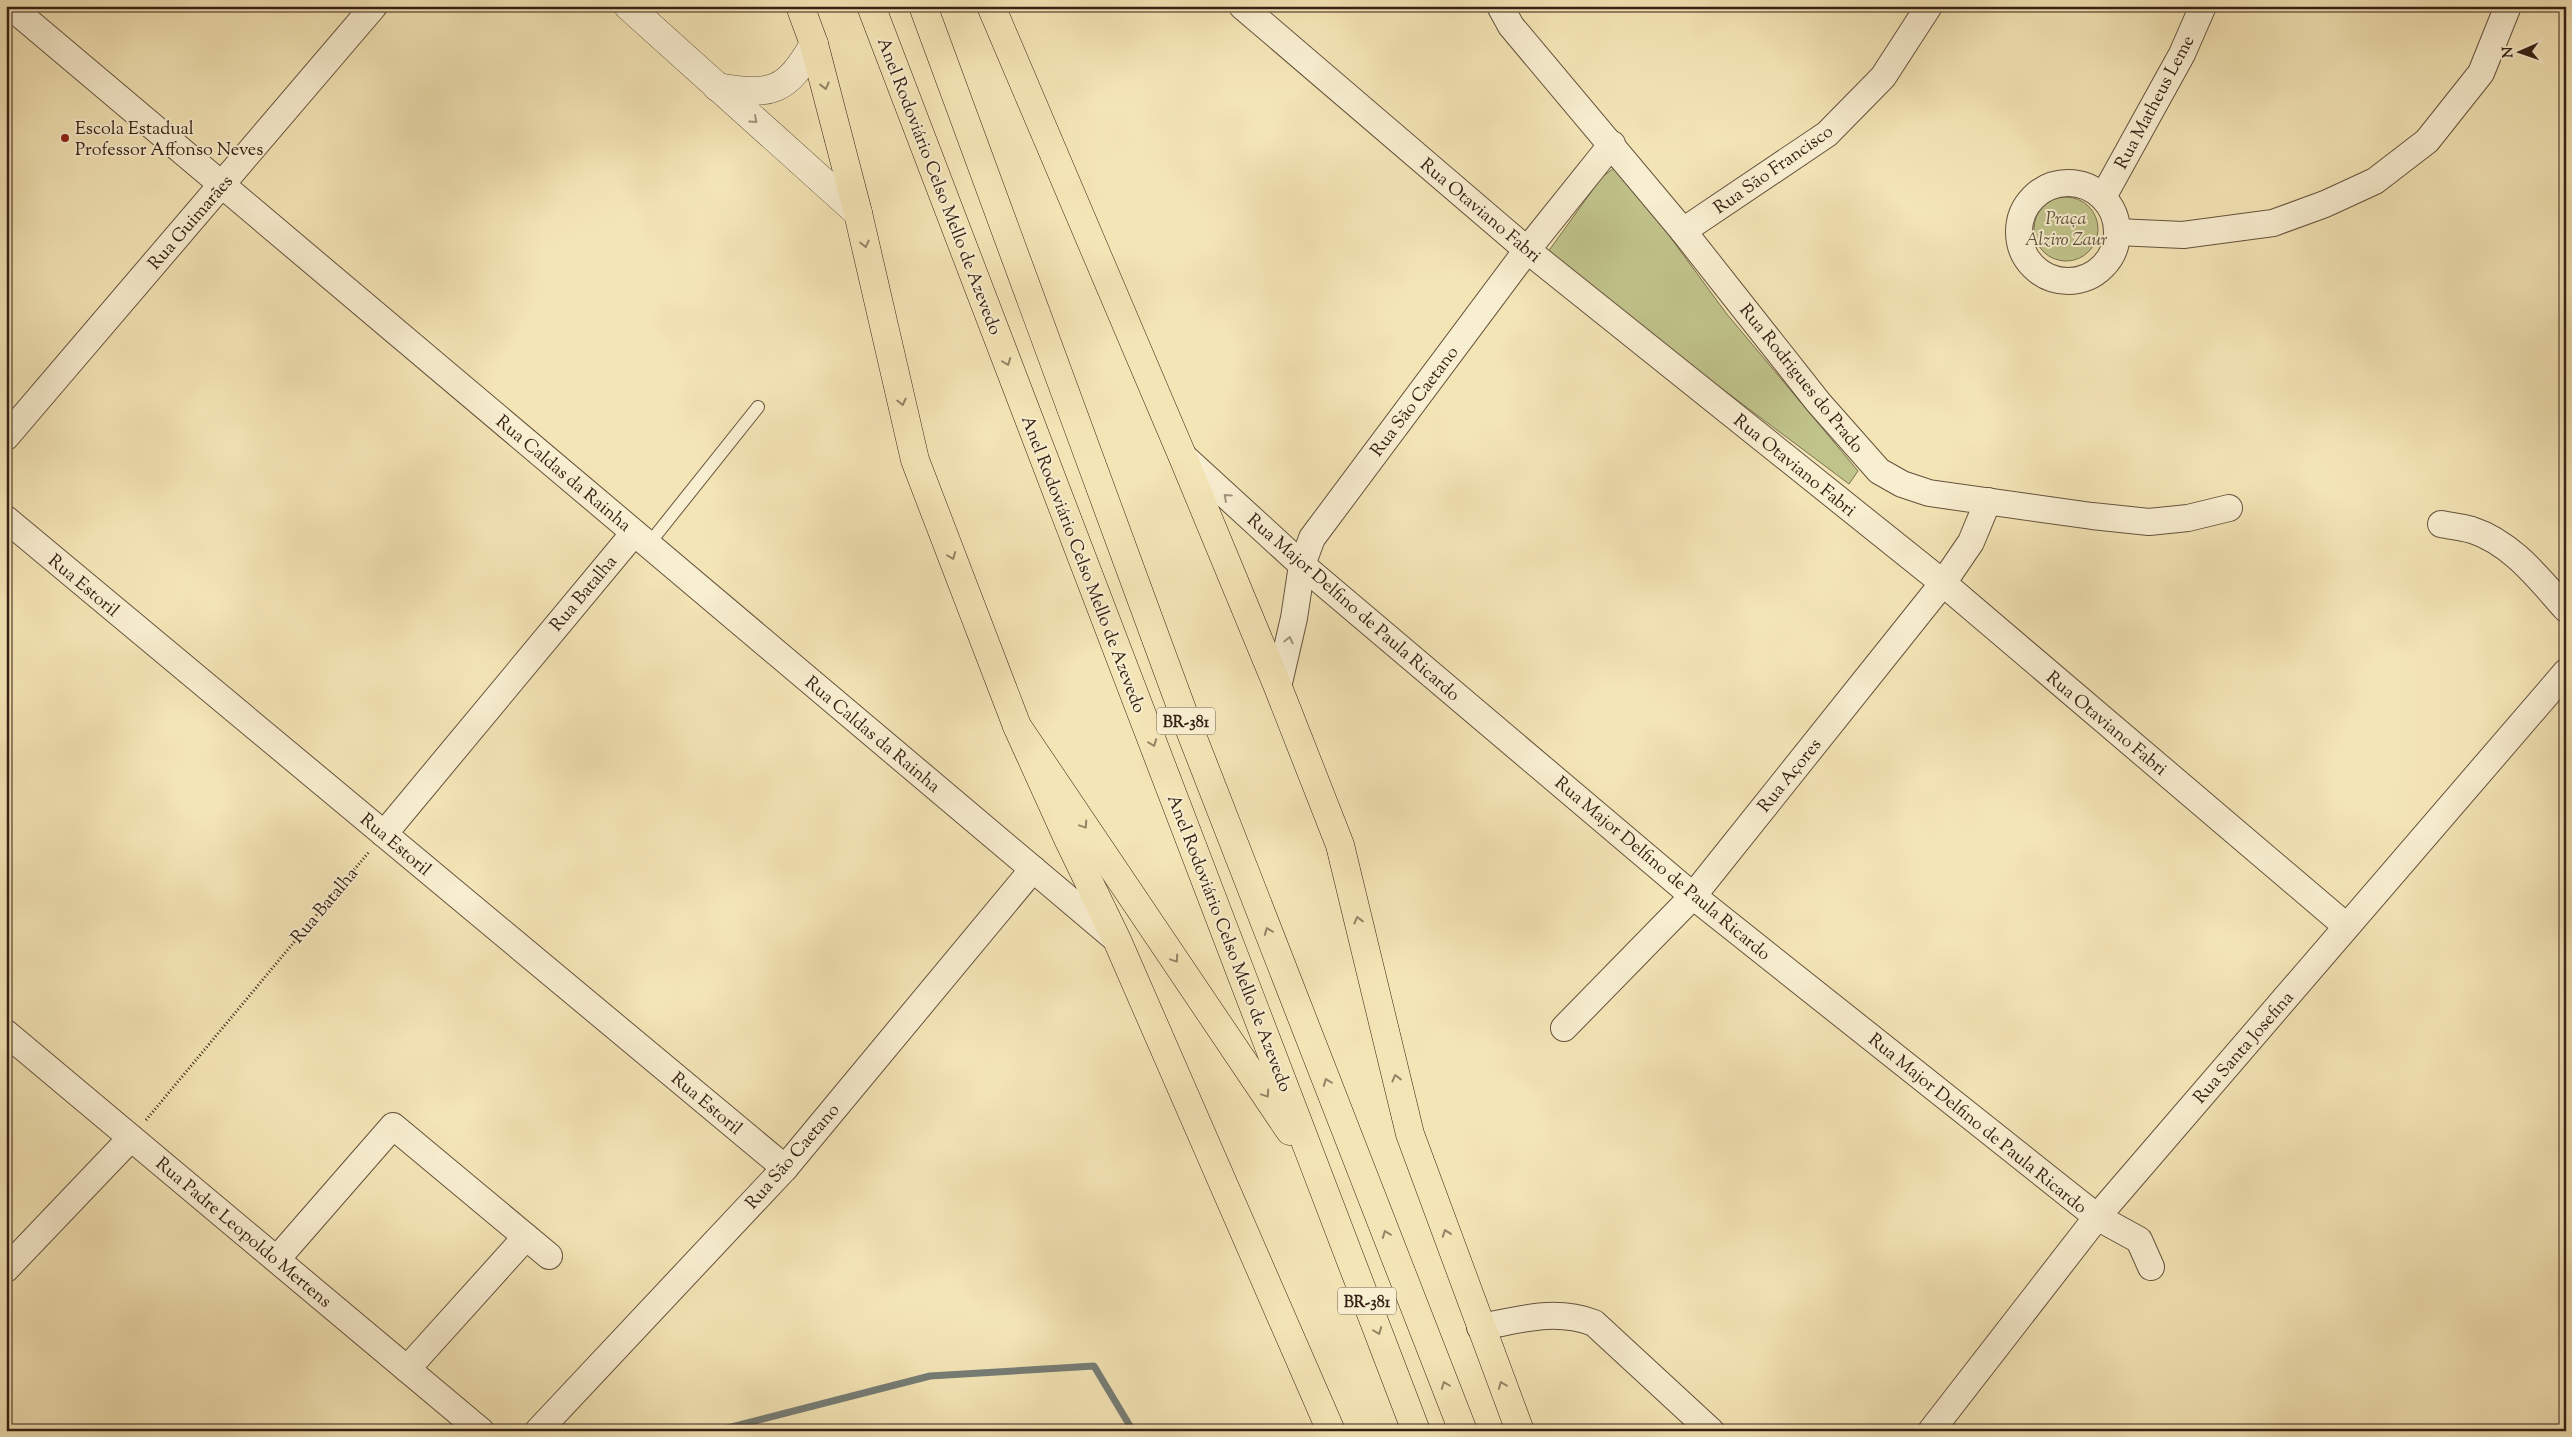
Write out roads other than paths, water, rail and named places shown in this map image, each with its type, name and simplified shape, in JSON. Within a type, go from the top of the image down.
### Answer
[{"type":"main road","points":[[800,6],[814,44],[858,213],[915,460],[1018,726],[1068,841],[1118,940],[1331,1431]]},
{"type":"main road","name":"Anel Rodoviário Celso Mello de Azevedo","points":[[870,6],[1318,1171],[1416,1431]]},
{"type":"main road","name":"BR-381","points":[[923,6],[1184,715],[1463,1431]]},
{"type":"main road","points":[[991,6],[1182,455],[1278,687],[1340,845],[1410,1134],[1520,1431]]},
{"type":"main road","points":[[1018,726],[1318,1171]]},
{"type":"street","name":"Rua Caldas da Rainha","points":[[10,6],[1118,940]]},
{"type":"street","name":"Rua Guimarães","points":[[6,438],[374,6]]},
{"type":"street","points":[[628,6],[858,213]]},
{"type":"street","name":"Rua Otaviano Fabri","points":[[1242,6],[1527,250],[1943,583],[2346,926]]},
{"type":"street","name":"Rua Rodrigues do Prado","points":[[1500,6],[1511,26],[1612,144],[1818,402],[1880,471],[1902,484],[1929,493],[2092,516],[2149,522],[2188,518],[2229,508]]},
{"type":"street","name":"Rua São Francisco","points":[[1683,231],[1827,134],[1883,77],[1929,6]]},
{"type":"street","name":"Rua Matheus Leme","points":[[2103,198],[2182,54],[2203,6]]},
{"type":"street","points":[[2118,232],[2183,236],[2273,223],[2325,204],[2375,181],[2427,141],[2481,73],[2508,6]]},
{"type":"street","points":[[717,87],[749,92],[768,90],[787,82],[801,67],[814,44]]},
{"type":"street","name":"Rua São Caetano","points":[[1278,687],[1294,618],[1302,565],[1312,538],[1527,250],[1612,144]]},
{"type":"street","points":[[2068,183],[2087,187],[2103,198],[2114,213],[2118,232],[2114,252],[2103,267],[2087,278],[2068,282],[2050,278],[2034,268],[2022,251],[2019,232],[2022,214],[2033,197],[2050,187],[2068,183]]},
{"type":"street","name":"Rua Major Delfino de Paula Ricardo","points":[[1182,455],[1302,565],[1693,896],[2097,1218],[2139,1240],[2150,1267]]},
{"type":"street","name":"Rua Açores","points":[[1564,1028],[1693,896],[1943,583],[1971,542],[1988,501]]},
{"type":"street","name":"Rua Estoril","points":[[6,520],[785,1168]]},
{"type":"street","points":[[2441,524],[2471,530],[2496,540],[2530,568],[2566,609]]},
{"type":"street","name":"Rua Batalha","points":[[384,834],[641,539]]},
{"type":"street","name":"Rua Santa Josefina","points":[[1931,1431],[2097,1218],[2566,672]]},
{"type":"street","name":"Rua São Caetano","points":[[538,1431],[785,1168],[1033,869]]},
{"type":"street","name":"Rua Padre Leopoldo Mertens","points":[[6,1033],[481,1431]]},
{"type":"street","points":[[277,1259],[393,1126],[549,1256]]},
{"type":"street","points":[[6,1269],[131,1138]]},
{"type":"street","points":[[407,1369],[526,1237]]},
{"type":"street","points":[[1480,1327],[1551,1314],[1575,1316],[1594,1323],[1711,1431]]},
{"type":"lane","points":[[641,539],[758,407]]},
{"type":"waterway","points":[[716,1431],[930,1376],[1094,1366],[1133,1431]]},
{"type":"place","name":"Escola Estadual Professor Affonso Neves","points":[[65,138]]},
{"type":"park label","name":"Praça Alziro Zaur","points":[[2066,228]]}]
